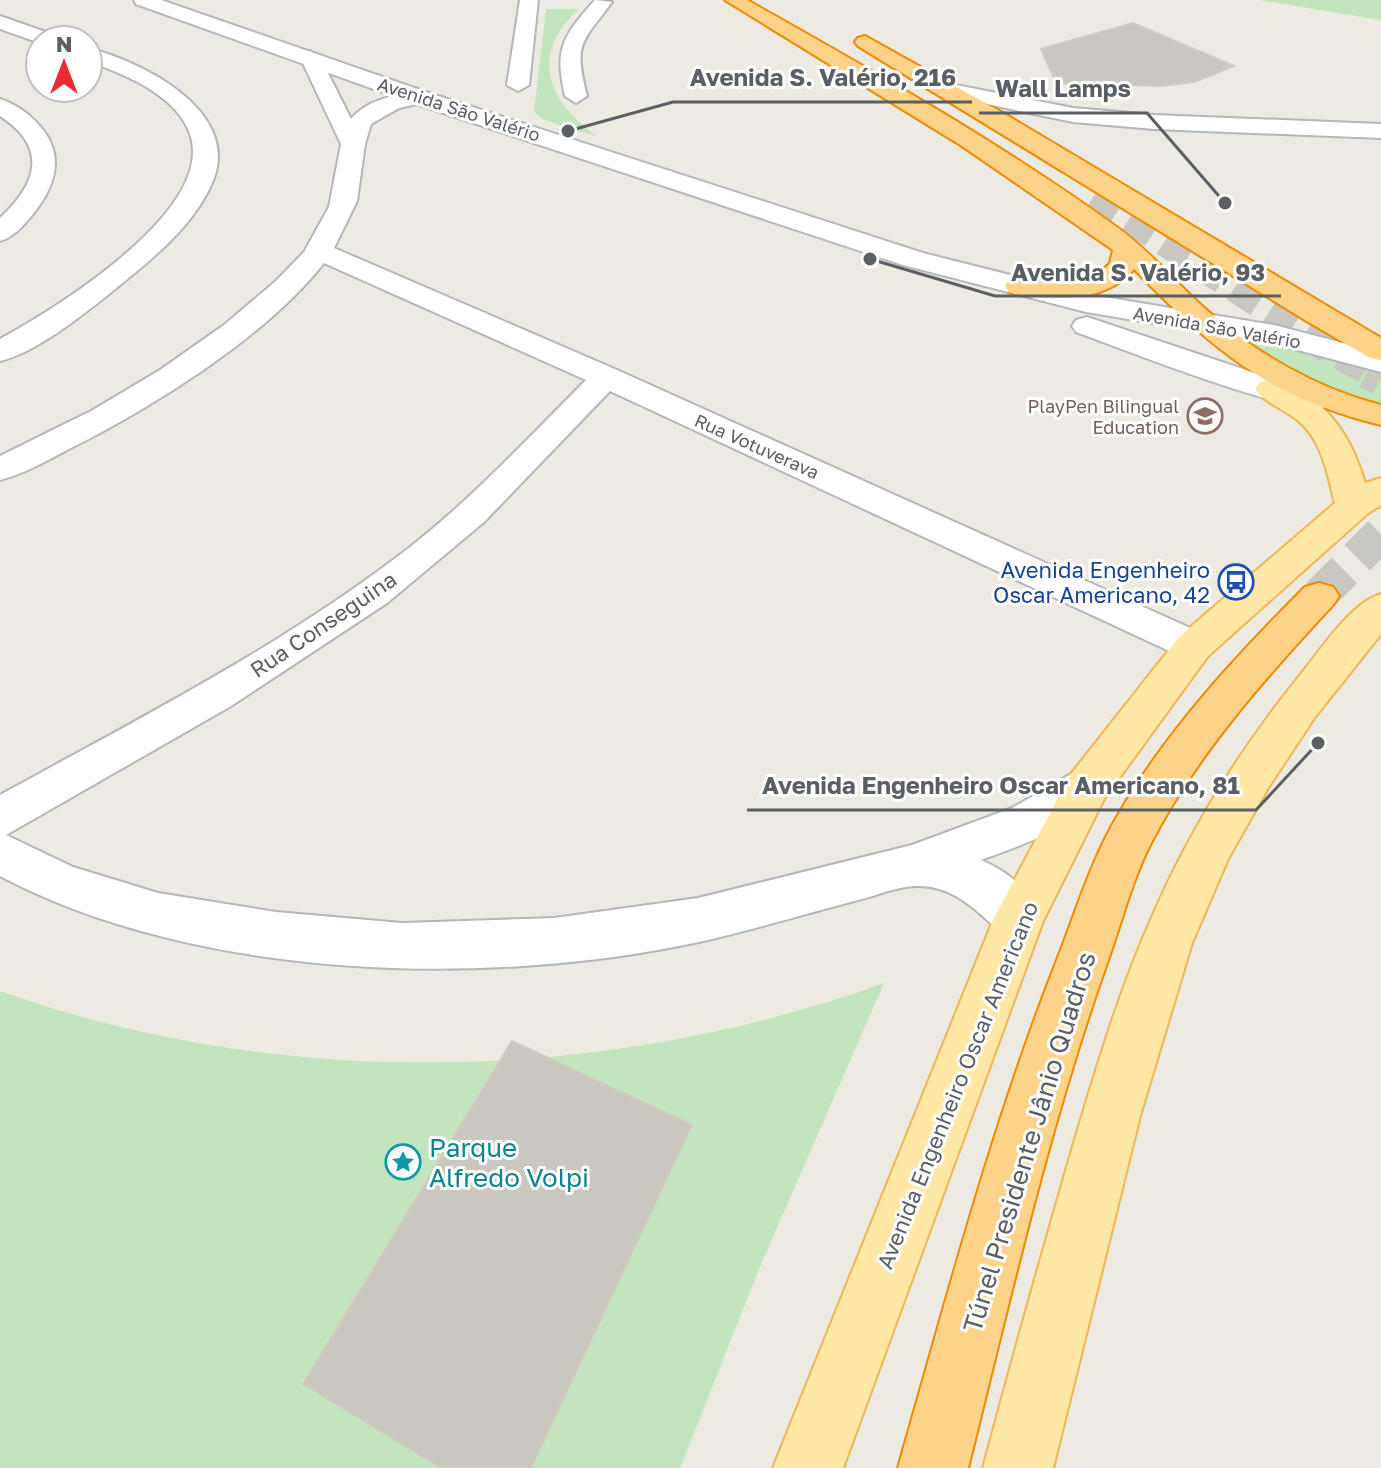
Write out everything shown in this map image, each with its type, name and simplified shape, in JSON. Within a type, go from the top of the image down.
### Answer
[{"type":"highway","points":[[734,0],[856,69],[1119,242],[1213,288],[1246,290],[1247,286],[1228,262]]},
{"type":"highway","points":[[762,0],[902,78],[1094,196]]},
{"type":"highway","points":[[845,31],[951,90],[1228,262],[1381,351]]},
{"type":"highway","points":[[1019,286],[1072,287],[1103,282],[1123,265],[1119,242]]},
{"type":"highway","points":[[1119,242],[1203,323],[1271,371],[1366,412]]},
{"type":"highway","name":"Túnel Presidente Jânio Quadros","points":[[933,1468],[1014,1172],[1068,996],[1133,831],[1184,753],[1254,662],[1319,596]]},
{"type":"main road","points":[[1271,389],[1317,418],[1328,430],[1367,498]]},
{"type":"main road","name":"Avenida Engenheiro Oscar Americano","points":[[808,1468],[1019,918],[1087,787],[1194,646],[1367,498]]},
{"type":"main road","points":[[1018,1468],[1063,1282],[1158,962],[1190,887],[1248,780],[1326,668],[1381,608]]},
{"type":"street","name":"Avenida São Valério","points":[[143,0],[310,57],[406,99],[913,259],[1133,313],[1274,334],[1381,363]]},
{"type":"street","points":[[518,85],[529,0],[553,3]]},
{"type":"street","points":[[579,3],[606,1]]},
{"type":"street","points":[[576,96],[567,63],[570,42],[606,1]]},
{"type":"street","points":[[0,22],[24,31]]},
{"type":"street","points":[[310,57],[351,141]]},
{"type":"street","points":[[0,352],[28,337],[134,261],[173,221],[190,199],[201,177],[207,152],[201,130],[185,110],[168,92],[147,79],[104,61]]},
{"type":"street","points":[[951,90],[1045,112],[1154,122],[1381,131]]},
{"type":"street","points":[[328,96],[406,99]]},
{"type":"street","points":[[0,469],[59,442],[157,386],[230,336],[282,290],[319,251],[344,203],[351,141],[358,122],[365,115],[406,99]]},
{"type":"street","points":[[0,106],[22,118],[36,131],[44,152],[45,170],[37,192],[20,216],[0,233]]},
{"type":"street","points":[[1066,159],[1076,137],[1090,128],[1154,122]]},
{"type":"street","name":"Rua Votuverava","points":[[319,251],[606,377],[1194,646]]},
{"type":"street","name":"Avenida São Valério","points":[[913,259],[981,288],[1271,389],[1366,412]]},
{"type":"street","name":"Rua Conseguina","points":[[0,818],[284,655],[424,555],[524,461],[606,377]]},
{"type":"street","points":[[0,853],[60,884],[158,915],[276,935],[402,946],[554,941],[698,920],[914,865],[1029,822],[1087,787]]},
{"type":"street","points":[[914,865],[937,866],[981,882],[1002,897],[1019,918]]},
{"type":"green space","points":[[1261,0],[1381,0],[1381,20],[1277,3]]},
{"type":"green space","points":[[546,9],[579,9],[553,43],[549,60],[551,77],[567,109],[598,137],[542,119],[534,112]]},
{"type":"green space","points":[[1231,333],[1327,354],[1381,376],[1381,405],[1343,394],[1303,376]]},
{"type":"green space","name":"Parque Alfredo Volpi","points":[[884,983],[762,1262],[680,1468],[0,1468],[0,991],[107,1024],[217,1046],[329,1059],[442,1062],[556,1056],[668,1041],[777,1016]]},
{"type":"building","points":[[1133,23],[1234,66],[1194,82],[1162,86],[1056,83],[1041,49]]},
{"type":"building","points":[[512,1041],[692,1125],[531,1468],[441,1468],[303,1384]]},
{"type":"tunnel","points":[[1094,196],[1328,349],[1371,373]]},
{"type":"tunnel","points":[[1368,371],[1381,378]]},
{"type":"tunnel","points":[[1319,596],[1381,534]]},
{"type":"place","name":"Avenida S. Valério, 216","points":[[568,131]]},
{"type":"place","name":"Wall Lamps","points":[[1225,203]]},
{"type":"place","name":"Avenida S. Valério, 93","points":[[870,259]]},
{"type":"place","name":"PlayPen Bilingual Education","points":[[1205,416]]},
{"type":"place","name":"Avenida Engenheiro Oscar Americano, 42","points":[[1236,582]]},
{"type":"place","name":"Avenida Engenheiro Oscar Americano, 81","points":[[1318,743]]},
{"type":"place","name":"Parque Alfredo Volpi","points":[[403,1162]]}]
